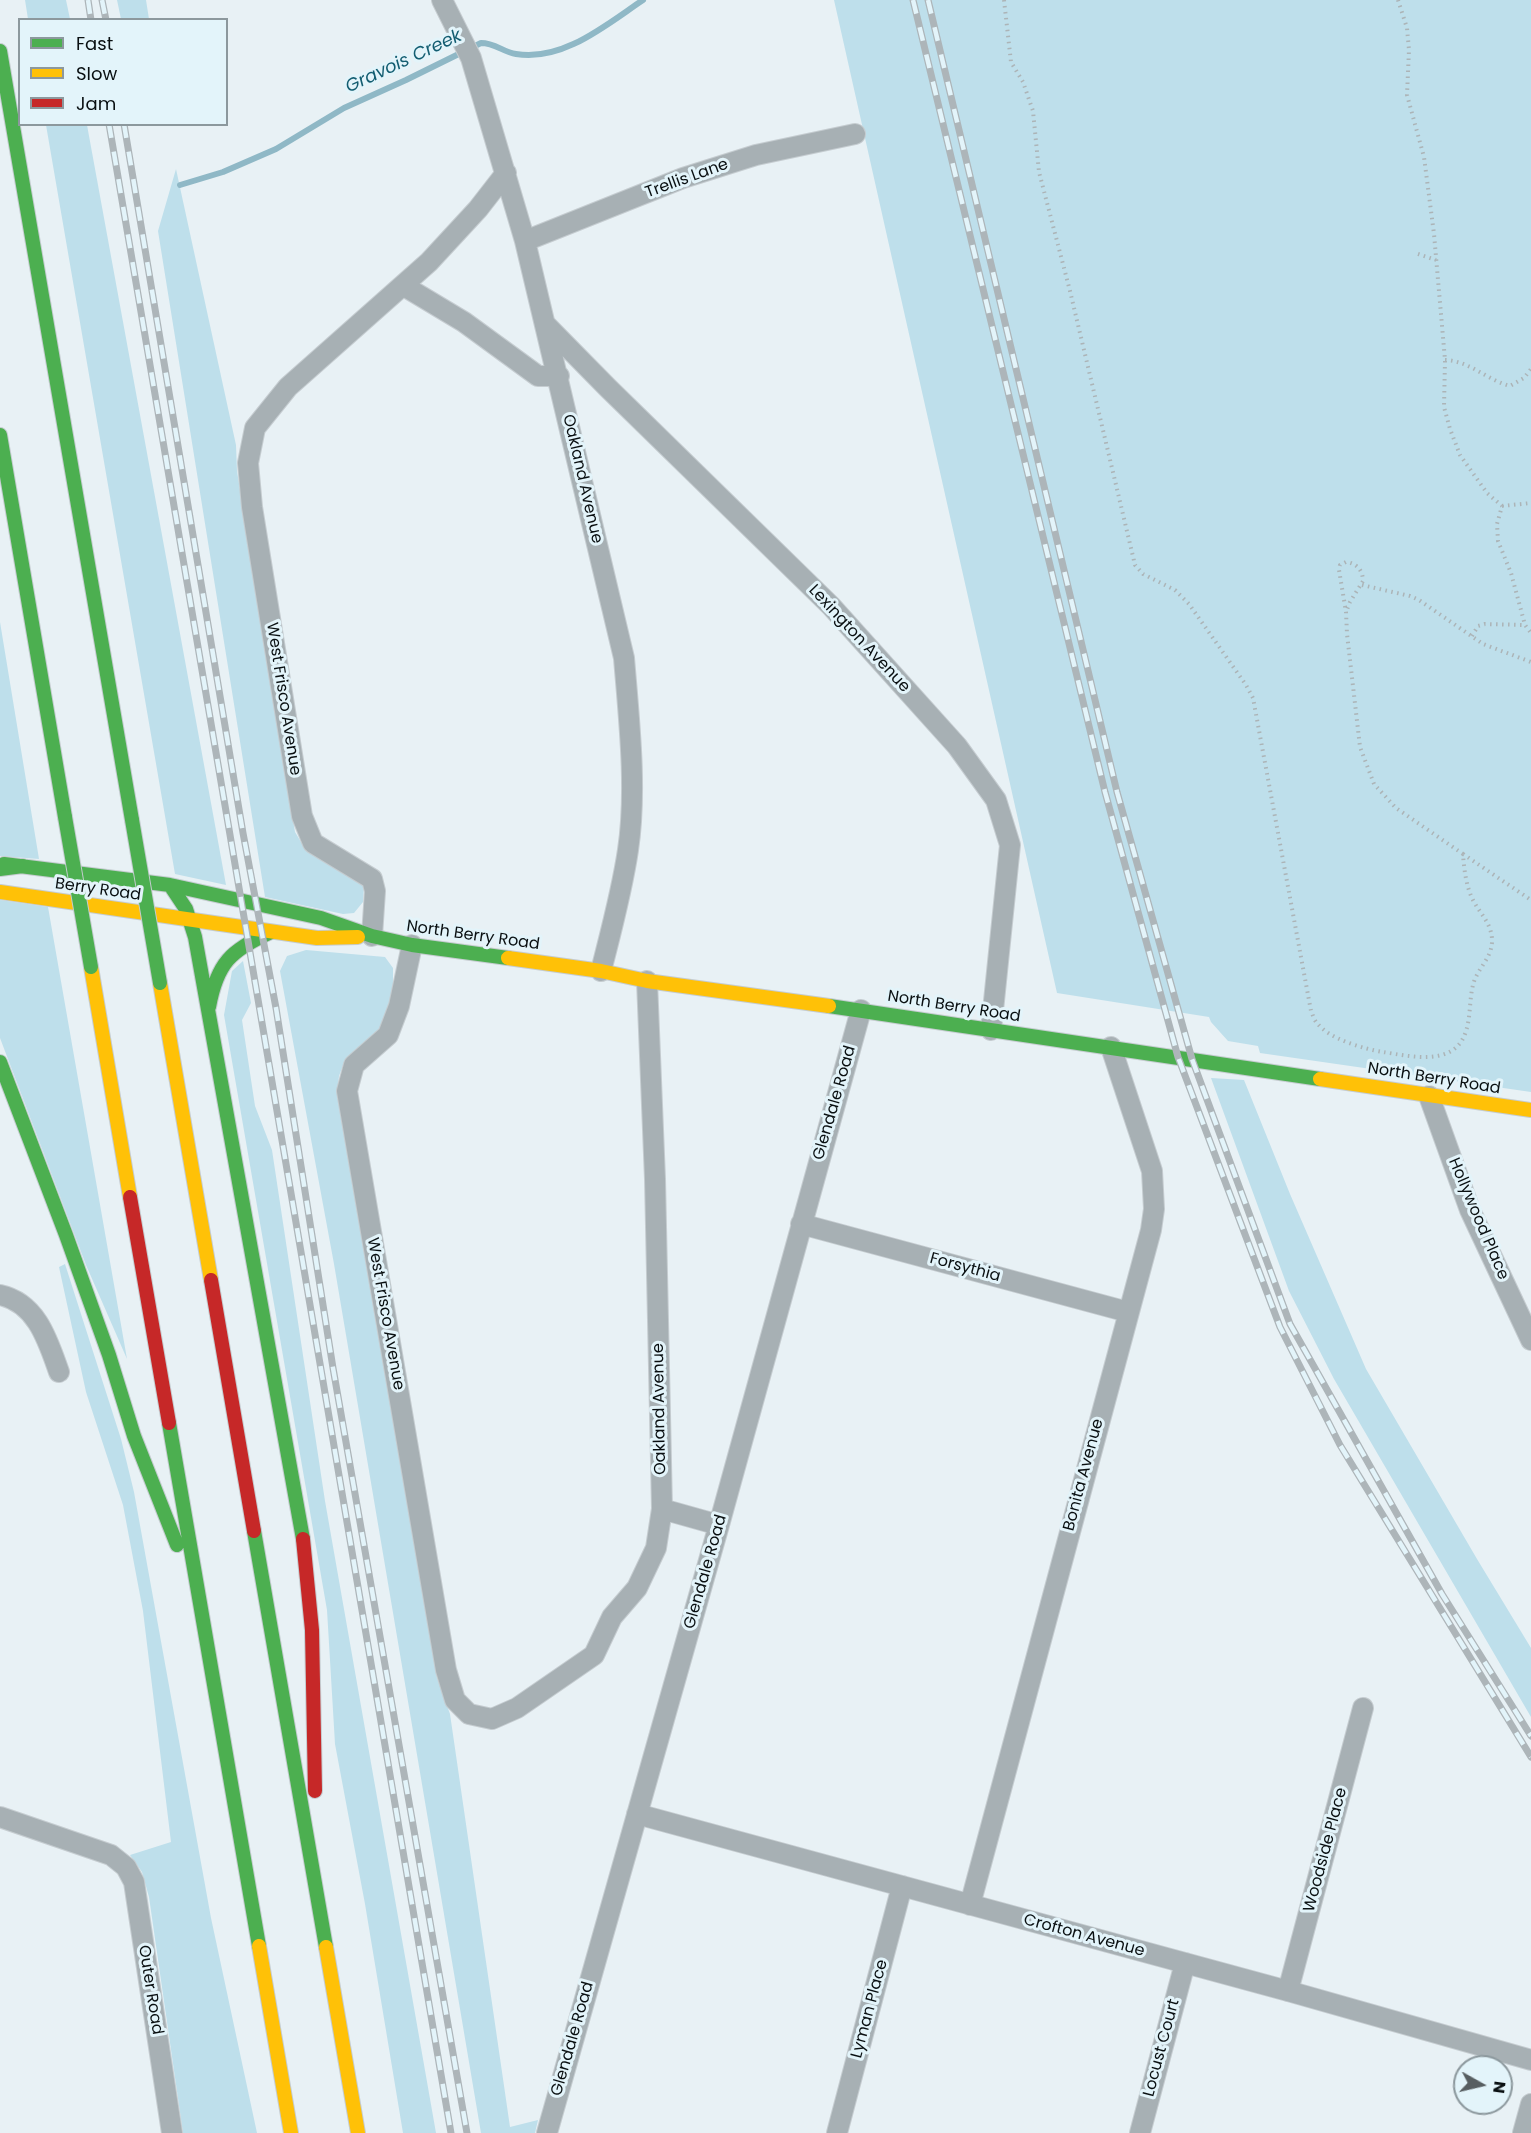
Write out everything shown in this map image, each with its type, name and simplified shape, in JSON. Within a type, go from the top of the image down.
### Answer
[{"type":"main road","points":[[0,51],[358,2133]]},
{"type":"main road","points":[[0,435],[291,2133]]},
{"type":"main road","name":"Berry Road","points":[[0,863],[170,885]]},
{"type":"main road","points":[[0,870],[23,866]]},
{"type":"main road","points":[[170,885],[183,901],[191,920],[303,1536],[312,1630],[317,1898]]},
{"type":"main road","name":"North Berry Road","points":[[170,885],[321,918],[372,936],[412,945],[601,971],[647,981],[861,1010],[1531,1110]]},
{"type":"main road","name":"Berry Road","points":[[0,892],[191,920]]},
{"type":"main road","name":"North Berry Road","points":[[191,920],[317,938],[372,936]]},
{"type":"main road","points":[[208,1014],[212,986],[223,963],[237,947],[271,932]]},
{"type":"main road","points":[[0,1062],[97,1322],[134,1436],[202,1609]]},
{"type":"street","name":"Oakland Avenue","points":[[442,0],[471,58],[525,241],[559,376],[624,658],[631,798],[628,849],[601,971]]},
{"type":"street","name":"Trellis Lane","points":[[525,241],[704,172],[756,155],[855,134]]},
{"type":"street","points":[[506,173],[478,209],[404,286],[464,322],[537,376],[559,376]]},
{"type":"street","name":"West Frisco Avenue","points":[[372,936],[375,891],[372,879],[313,843],[302,816],[252,507],[248,463],[255,428],[288,387],[404,286]]},
{"type":"street","name":"Lexington Avenue","points":[[545,324],[831,606],[957,746],[996,800],[1010,845],[991,1030]]},
{"type":"street","name":"West Frisco Avenue","points":[[412,945],[399,1006],[388,1035],[354,1065],[347,1091],[446,1670],[455,1700]]},
{"type":"street","name":"Oakland Avenue","points":[[455,1700],[469,1714],[492,1719],[517,1708],[594,1655],[612,1617],[637,1588],[656,1548],[662,1509],[655,1179],[647,981]]},
{"type":"street","name":"Glendale Road","points":[[547,2133],[719,1525],[861,1010]]},
{"type":"street","name":"Bonita Avenue","points":[[970,1905],[1151,1230],[1155,1188],[1146,1150],[1111,1047]]},
{"type":"street","name":"Hollywood Place","points":[[1429,1096],[1470,1210],[1531,1340]]},
{"type":"street","name":"Forsythia","points":[[801,1224],[1128,1312]]},
{"type":"street","points":[[0,1295],[9,1297],[27,1308],[46,1336],[59,1372]]},
{"type":"street","points":[[662,1509],[719,1525]]},
{"type":"street","name":"Woodside Place","points":[[1288,1990],[1363,1708]]},
{"type":"street","name":"Crofton Avenue","points":[[637,1814],[1288,1990],[1531,2060]]},
{"type":"street","name":"Outer Road","points":[[0,1817],[111,1855],[126,1867],[134,1882],[172,2133]]},
{"type":"street","name":"Lyman Place","points":[[837,2133],[902,1886]]},
{"type":"street","name":"Locust Court","points":[[1140,2133],[1185,1964]]},
{"type":"street","points":[[1523,2133],[1531,2104]]},
{"type":"path","points":[[1005,0],[1011,62],[1023,82],[1033,111],[1039,172],[1070,291],[1135,565],[1143,574],[1175,590],[1189,604],[1253,698],[1307,996],[1316,1023],[1323,1030],[1369,1050],[1412,1056],[1444,1056],[1464,1037],[1475,977],[1487,960],[1492,940],[1490,927],[1473,899],[1465,878],[1463,854]]},
{"type":"path","points":[[1398,0],[1407,28],[1409,50],[1407,95],[1424,157],[1436,260],[1445,360],[1444,407],[1460,455],[1487,493],[1502,506],[1531,503]]},
{"type":"path","points":[[1418,254],[1436,260]]},
{"type":"path","points":[[1445,360],[1468,365],[1510,386],[1524,378],[1531,369]]},
{"type":"path","points":[[1502,506],[1497,524],[1498,540],[1511,573],[1525,624],[1531,633]]},
{"type":"path","points":[[1346,612],[1362,585],[1363,576],[1360,569],[1350,562],[1342,562],[1339,570],[1346,612],[1360,747],[1374,784],[1396,808],[1531,900]]},
{"type":"path","points":[[1362,585],[1419,600],[1483,644],[1531,662]]},
{"type":"path","points":[[1472,636],[1478,626],[1485,624],[1525,624]]},
{"type":"shaded area","points":[[25,0],[66,0],[70,18],[28,18]]},
{"type":"shaded area","points":[[117,0],[146,0],[149,18],[121,18]]},
{"type":"shaded area","points":[[834,0],[1531,0],[1531,1092],[1260,1053],[1258,1046],[1228,1041],[1209,1017],[1057,993]]},
{"type":"shaded area","points":[[46,126],[87,126],[226,885],[175,874]]},
{"type":"shaded area","points":[[176,169],[236,445],[237,471],[295,832],[309,852],[364,886],[363,902],[354,913],[343,914],[265,897],[158,231]]},
{"type":"shaded area","points":[[0,622],[39,859],[0,856]]},
{"type":"shaded area","points":[[0,900],[48,907],[127,1359],[86,1265],[0,1038]]},
{"type":"shaded area","points":[[306,950],[385,957],[393,968],[393,993],[385,1023],[367,1043],[345,1060],[339,1076],[337,1094],[437,1678],[450,1714],[510,2127],[538,2120],[535,2133],[481,2133],[334,1264],[280,971],[287,956]]},
{"type":"shaded area","points":[[243,961],[251,1003],[242,1020],[255,1106],[272,1150],[325,1501],[436,2133],[403,2133],[365,1904],[335,1744],[327,1610],[224,1015],[232,971]]},
{"type":"shaded area","points":[[1211,1078],[1244,1080],[1290,1194],[1366,1369],[1531,1648],[1531,1717],[1334,1379],[1289,1291]]},
{"type":"shaded area","points":[[65,1264],[121,1439],[134,1492],[211,1918],[257,2133],[183,2133],[149,1897],[142,1872],[130,1855],[171,1842],[143,1611],[123,1505],[86,1392],[59,1267]]},
{"type":"waterway","name":"Gravois Creek","points":[[180,185],[223,172],[276,149],[344,108],[481,43],[491,44],[516,54],[533,55],[551,52],[584,39],[643,0]]},
{"type":"railway","points":[[88,0],[91,18]]},
{"type":"railway","points":[[102,0],[106,18]]},
{"type":"railway","points":[[913,0],[1105,792],[1178,1057],[1280,1327],[1340,1445],[1531,1757]]},
{"type":"railway","points":[[928,0],[1117,792],[1192,1059],[1290,1324],[1442,1594],[1531,1736]]},
{"type":"railway","points":[[109,126],[451,2133]]},
{"type":"railway","points":[[124,126],[243,833],[276,1008],[333,1368],[467,2133]]},
{"type":"traffic: fast","points":[[0,51],[132,820]]},
{"type":"traffic: fast","points":[[0,435],[65,817]]},
{"type":"traffic: fast","points":[[65,817],[91,967]]},
{"type":"traffic: fast","points":[[132,820],[160,983]]},
{"type":"traffic: fast","points":[[4,864],[170,885],[321,918],[372,936],[412,945],[508,958]]},
{"type":"traffic: fast","points":[[0,869],[23,866]]},
{"type":"traffic: fast","points":[[170,885],[186,909],[195,937],[303,1539]]},
{"type":"traffic: fast","points":[[209,1007],[216,979],[228,960],[246,945],[271,932]]},
{"type":"traffic: fast","points":[[829,1006],[1320,1079]]},
{"type":"traffic: fast","points":[[0,1062],[109,1355],[134,1436],[177,1545]]},
{"type":"traffic: fast","points":[[169,1423],[259,1946]]},
{"type":"traffic: fast","points":[[254,1531],[326,1947]]},
{"type":"traffic: slow","points":[[0,892],[317,938],[358,937]]},
{"type":"traffic: slow","points":[[508,958],[601,971],[647,981],[829,1006]]},
{"type":"traffic: slow","points":[[91,967],[130,1197]]},
{"type":"traffic: slow","points":[[160,983],[211,1280]]},
{"type":"traffic: slow","points":[[1320,1079],[1531,1110]]},
{"type":"traffic: slow","points":[[259,1946],[291,2133]]},
{"type":"traffic: slow","points":[[326,1947],[358,2133]]},
{"type":"traffic: jam","points":[[130,1197],[169,1423]]},
{"type":"traffic: jam","points":[[211,1280],[254,1531]]},
{"type":"traffic: jam","points":[[303,1539],[312,1630],[315,1791]]}]
